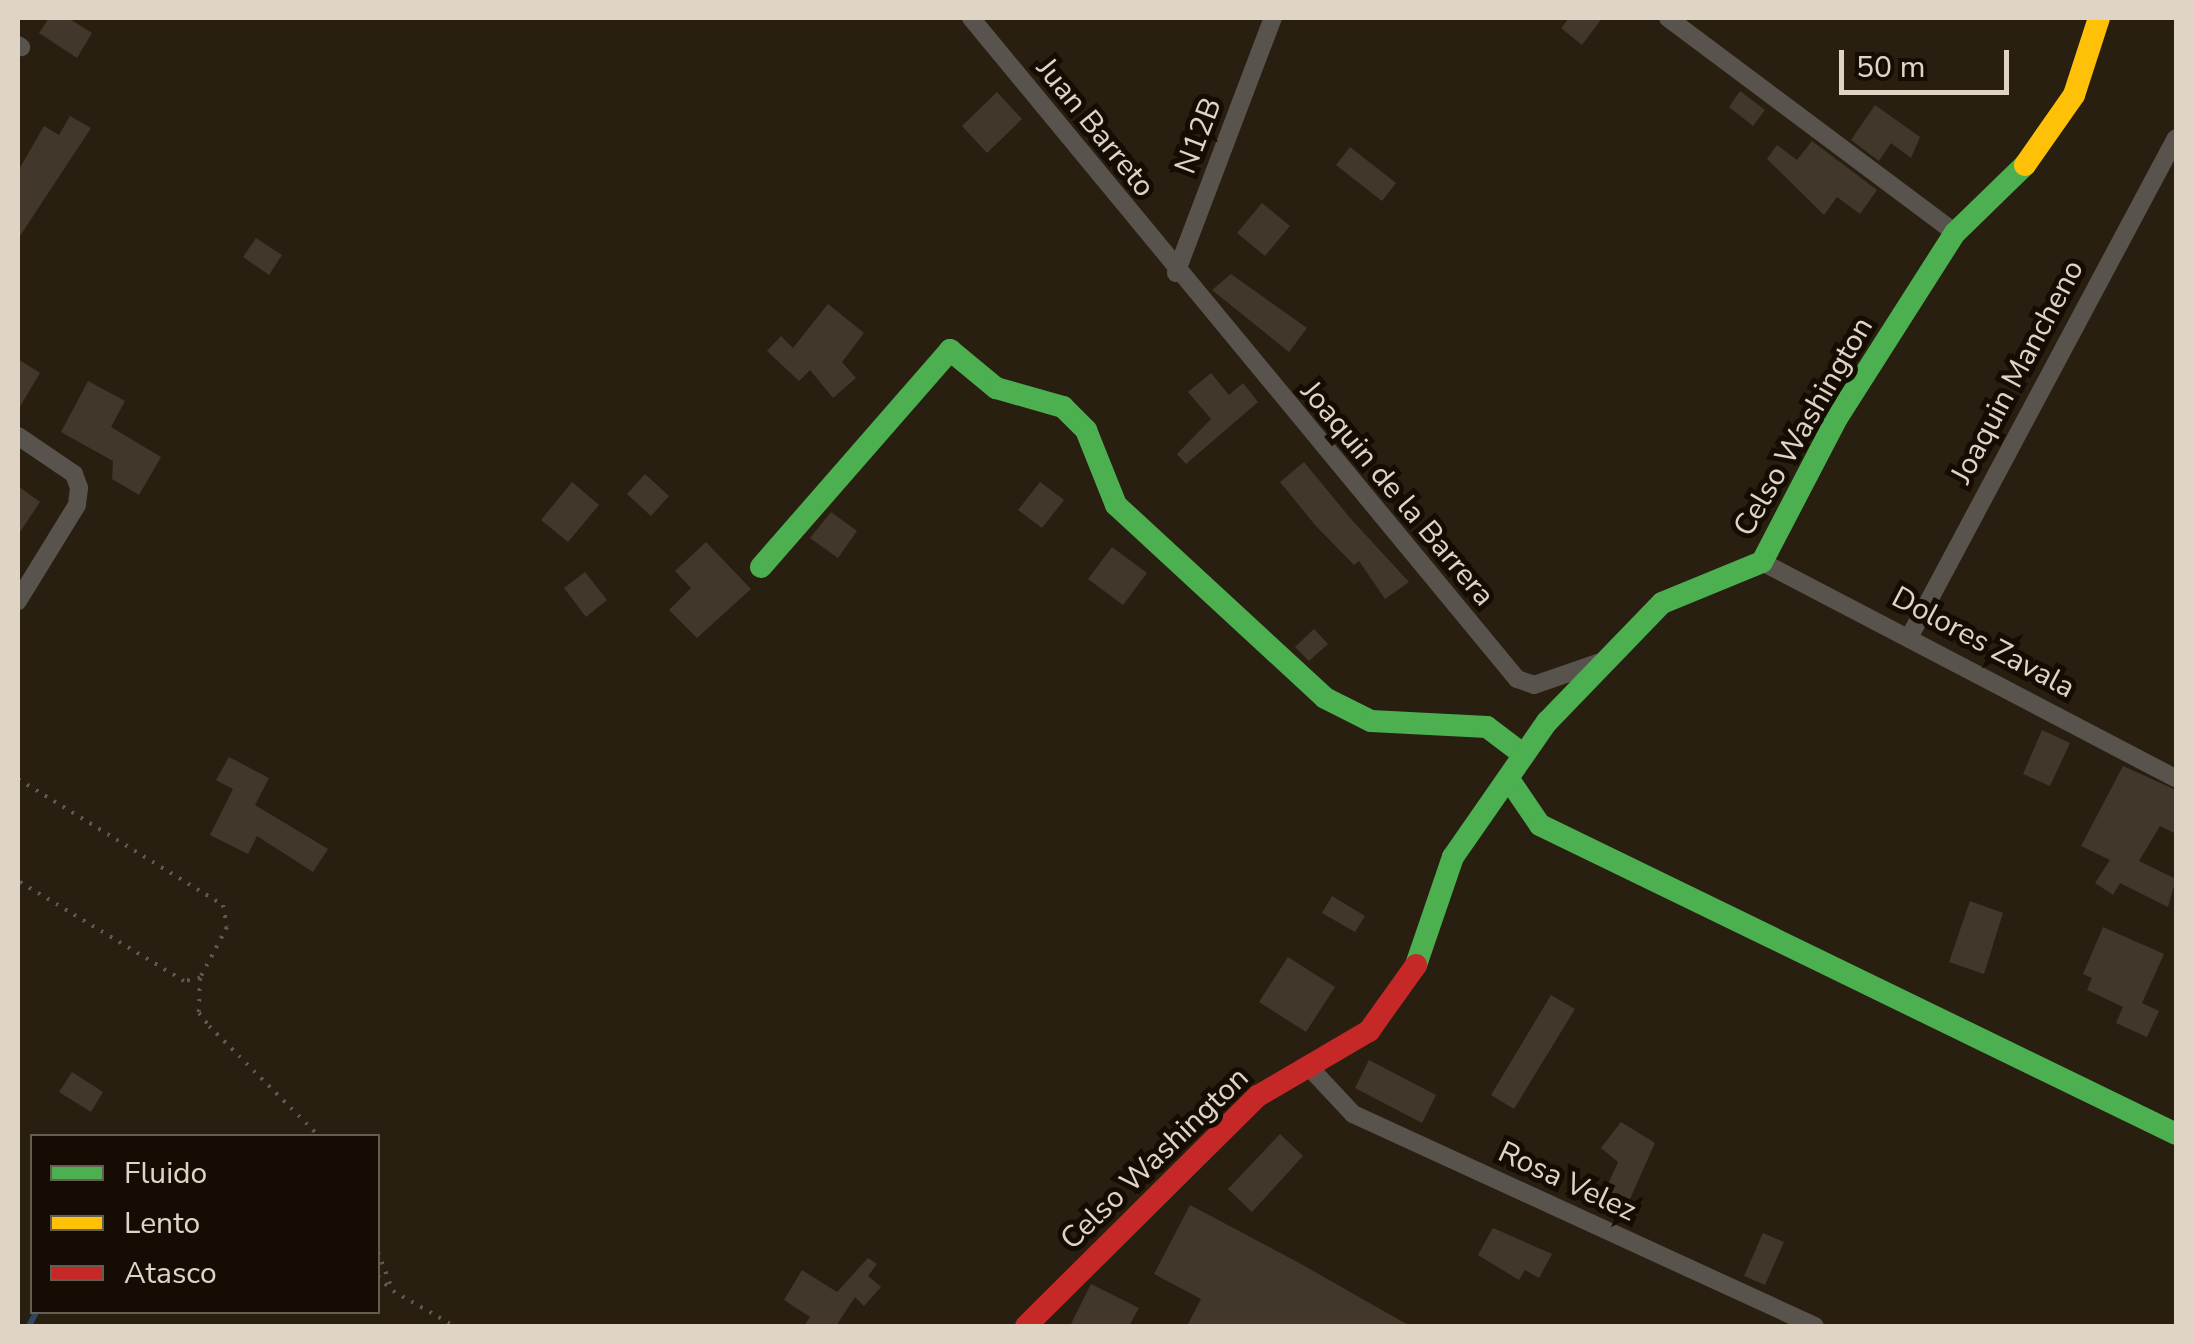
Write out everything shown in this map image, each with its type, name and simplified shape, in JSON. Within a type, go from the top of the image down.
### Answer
[{"type":"street","name":"Juan Barreto","points":[[971,18],[1176,273]]},
{"type":"street","name":"N12B","points":[[1176,273],[1273,18]]},
{"type":"street","points":[[1668,18],[1955,233]]},
{"type":"street","name":"Celso Washington","points":[[1026,1326],[1258,1096],[1369,1031],[1398,997],[1452,857],[1524,755],[1604,662],[1662,603],[1762,562],[1837,418],[1955,233],[2044,147],[2074,96],[2099,18]]},
{"type":"street","name":"Joaquin Mancheno","points":[[1911,634],[2176,138]]},
{"type":"street","name":"Joaquin de la Barrera","points":[[1176,273],[1518,680],[1534,685],[1604,662]]},
{"type":"street","points":[[761,567],[950,350],[996,388],[1063,407],[1086,430],[1116,505],[1325,698],[1370,721],[1487,727],[1524,755]]},
{"type":"street","points":[[18,436],[74,474],[79,488],[77,505],[18,602]]},
{"type":"street","name":"Dolores Zavala","points":[[1762,562],[1911,634],[2176,778]]},
{"type":"street","points":[[1508,778],[1540,825],[2176,1134]]},
{"type":"street","name":"Rosa Velez","points":[[1310,1068],[1353,1114],[1815,1326]]},
{"type":"path","points":[[18,779],[224,904],[227,927],[200,978],[199,1013],[316,1134]]},
{"type":"path","points":[[18,881],[154,969],[184,981],[200,978]]},
{"type":"path","points":[[380,1257],[393,1291]]},
{"type":"path","points":[[380,1278],[393,1291],[454,1326]]},
{"type":"building","points":[[49,18],[68,18],[92,33],[77,58],[39,33]]},
{"type":"building","points":[[1569,18],[1602,18],[1582,45],[1561,28]]},
{"type":"building","points":[[1740,91],[1765,110],[1753,126],[1729,107]]},
{"type":"building","points":[[997,92],[1022,119],[987,153],[962,126]]},
{"type":"building","points":[[1875,105],[1920,137],[1911,158],[1891,143],[1879,161],[1851,140]]},
{"type":"building","points":[[70,116],[91,128],[18,239],[18,171],[44,126],[59,135]]},
{"type":"building","points":[[1812,141],[1877,190],[1860,214],[1837,197],[1824,215],[1767,159],[1777,145],[1797,160]]},
{"type":"building","points":[[1350,147],[1396,183],[1382,201],[1336,165]]},
{"type":"building","points":[[1262,203],[1290,226],[1265,256],[1237,233]]},
{"type":"building","points":[[256,238],[282,255],[269,275],[243,257]]},
{"type":"building","points":[[1231,274],[1307,328],[1289,352],[1212,290]]},
{"type":"building","points":[[828,304],[864,333],[842,362],[856,378],[833,398],[810,370],[799,381],[767,351],[781,336],[793,348]]},
{"type":"building","points":[[18,359],[40,373],[18,410]]},
{"type":"building","points":[[1211,373],[1229,395],[1243,383],[1258,402],[1186,464],[1177,454],[1211,419],[1188,392]]},
{"type":"building","points":[[88,381],[125,401],[111,427],[161,457],[139,495],[112,479],[113,461],[61,432]]},
{"type":"building","points":[[1304,462],[1409,582],[1385,599],[1359,561],[1354,565],[1315,525],[1280,482]]},
{"type":"building","points":[[645,474],[669,496],[651,516],[627,494]]},
{"type":"building","points":[[572,482],[599,505],[568,542],[541,520]]},
{"type":"building","points":[[1040,482],[1064,500],[1042,528],[1018,510]]},
{"type":"building","points":[[18,486],[40,502],[18,535]]},
{"type":"building","points":[[831,512],[857,531],[838,558],[810,538]]},
{"type":"building","points":[[706,542],[751,589],[697,638],[669,610],[691,588],[675,571]]},
{"type":"building","points":[[1112,547],[1147,573],[1123,605],[1088,579]]},
{"type":"building","points":[[585,572],[607,600],[586,617],[564,588]]},
{"type":"building","points":[[1314,629],[1328,644],[1309,661],[1295,647]]},
{"type":"building","points":[[2042,730],[2070,743],[2050,786],[2023,774]]},
{"type":"building","points":[[229,757],[269,778],[255,805],[328,849],[313,872],[257,836],[248,854],[210,835],[233,789],[216,780]]},
{"type":"building","points":[[2123,766],[2176,790],[2176,834],[2160,826],[2139,861],[2176,879],[2168,907],[2120,883],[2113,895],[2095,883],[2110,860],[2081,846]]},
{"type":"building","points":[[1332,896],[1365,916],[1355,932],[1322,913]]},
{"type":"building","points":[[1970,901],[2003,913],[1984,974],[1949,962]]},
{"type":"building","points":[[2103,927],[2164,954],[2142,1003],[2159,1011],[2147,1037],[2116,1023],[2123,1007],[2087,990],[2092,978],[2083,974]]},
{"type":"building","points":[[1288,957],[1335,987],[1306,1032],[1259,1002]]},
{"type":"building","points":[[1551,995],[1575,1009],[1514,1109],[1491,1095]]},
{"type":"building","points":[[1369,1060],[1436,1095],[1422,1123],[1355,1088]]},
{"type":"building","points":[[72,1072],[103,1092],[91,1112],[59,1092]]},
{"type":"building","points":[[1621,1122],[1655,1143],[1622,1217],[1598,1206],[1618,1162],[1601,1148]]},
{"type":"building","points":[[1280,1134],[1303,1156],[1252,1212],[1228,1189]]},
{"type":"building","points":[[1190,1205],[1410,1326],[1187,1326],[1201,1299],[1154,1274]]},
{"type":"building","points":[[1493,1228],[1552,1254],[1539,1278],[1525,1270],[1519,1280],[1478,1255]]},
{"type":"building","points":[[1763,1233],[1784,1242],[1765,1285],[1744,1276]]},
{"type":"building","points":[[868,1258],[877,1264],[868,1276],[881,1287],[864,1306],[855,1297],[836,1326],[804,1326],[810,1317],[784,1300],[802,1270],[837,1292]]},
{"type":"building","points":[[1091,1284],[1139,1308],[1129,1326],[1070,1326]]},
{"type":"waterway","points":[[29,1326],[35,1314]]},
{"type":"traffic: fast","points":[[1416,965],[1453,857],[1547,722],[1662,603],[1762,562],[1837,418],[1955,233],[2025,165]]},
{"type":"traffic: fast","points":[[761,567],[950,350],[996,388],[1063,407],[1086,430],[1116,505],[1325,698],[1371,721],[1487,727],[1524,755]]},
{"type":"traffic: fast","points":[[1508,778],[1540,825],[2176,1134]]},
{"type":"traffic: slow","points":[[2025,165],[2074,95],[2099,18]]},
{"type":"traffic: jam","points":[[1026,1326],[1258,1096],[1369,1031],[1416,965]]}]
